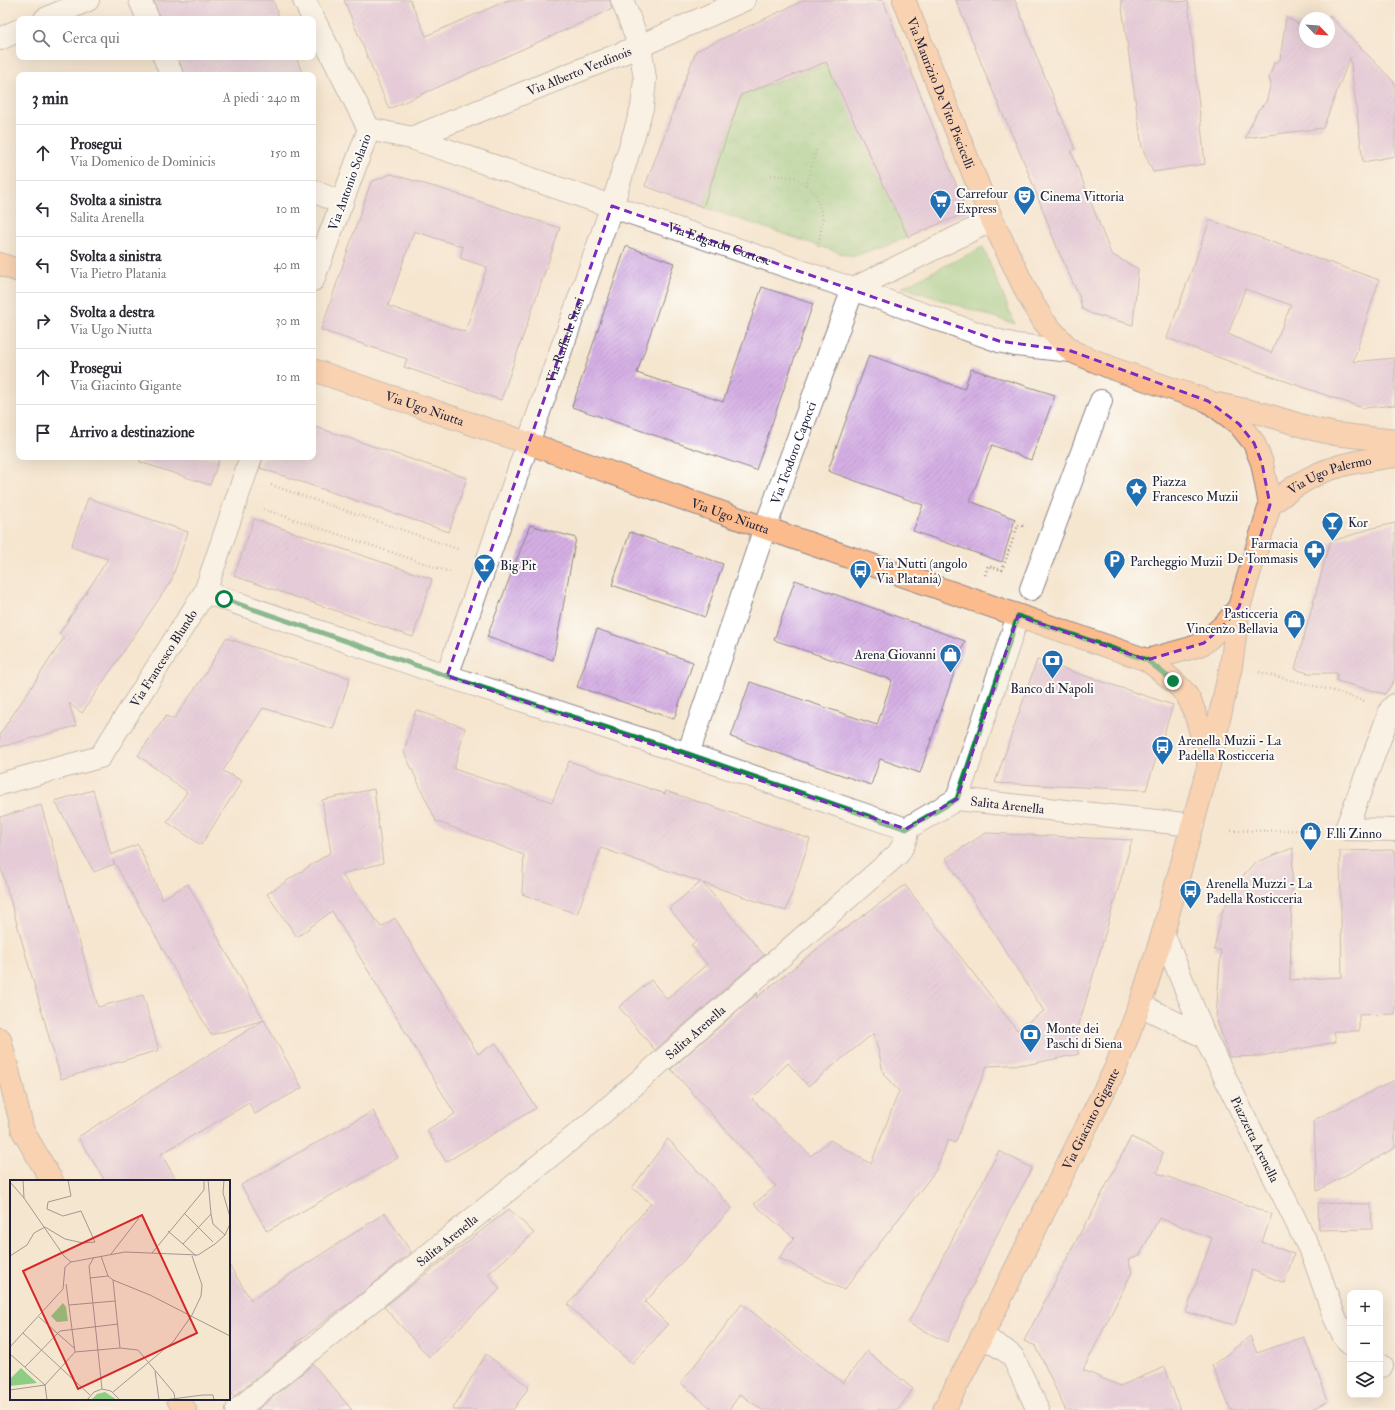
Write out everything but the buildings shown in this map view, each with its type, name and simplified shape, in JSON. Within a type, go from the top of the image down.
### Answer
[{"type":"main road","name":"Via Maurizio De Vito Piscicelli","points":[[904,0],[992,220],[1034,307],[1044,322],[1071,351]]},
{"type":"main road","points":[[0,264],[16,270]]},
{"type":"main road","points":[[1071,351],[1114,369],[1208,402],[1264,414],[1335,434],[1395,441]]},
{"type":"main road","name":"Via Ugo Niutta","points":[[316,371],[528,443],[765,528],[1147,660]]},
{"type":"main road","points":[[1147,660],[1204,643],[1227,622],[1239,607],[1270,505],[1262,463],[1254,443],[1239,424],[1208,402]]},
{"type":"main road","name":"Via Ugo Palermo","points":[[1270,505],[1292,488],[1314,476],[1336,467],[1395,456]]},
{"type":"main road","name":"Via Giacinto Gigante","points":[[944,1410],[1115,1068],[1140,1005],[1163,933],[1209,764],[1231,666],[1239,607]]},
{"type":"main road","points":[[1147,660],[1173,681],[1186,694],[1196,717],[1209,764]]},
{"type":"main road","points":[[0,1039],[23,1131],[51,1180]]},
{"type":"main road","points":[[179,1400],[185,1410]]},
{"type":"street","points":[[52,16],[88,0]]},
{"type":"street","points":[[140,0],[147,16]]},
{"type":"street","name":"Via Antonio Solario","points":[[304,0],[312,16]]},
{"type":"street","name":"Via Raffaele Stasi","points":[[447,676],[612,206],[642,108],[645,79],[640,46],[622,0]]},
{"type":"street","name":"Via Alberto Verdinois","points":[[412,138],[640,46],[744,0]]},
{"type":"street","name":"Via Antonio Solario","points":[[316,24],[369,130],[316,272]]},
{"type":"street","points":[[0,39],[16,31]]},
{"type":"street","points":[[165,60],[171,72]]},
{"type":"street","name":"Via Edgardo Cortese","points":[[369,130],[412,138],[811,274],[999,341],[1016,345],[1071,351]]},
{"type":"street","points":[[316,192],[342,203]]},
{"type":"street","points":[[853,289],[992,220]]},
{"type":"street","name":"Via Teodoro Capocci","points":[[688,754],[765,528],[853,289]]},
{"type":"street","points":[[1031,589],[1101,402]]},
{"type":"street","name":"Via Francesco Blundo","points":[[0,784],[100,757],[205,592],[250,460]]},
{"type":"street","points":[[205,592],[447,676],[688,754],[906,829]]},
{"type":"street","points":[[957,799],[1018,616]]},
{"type":"street","points":[[1395,704],[1391,710],[1346,829],[1395,830]]},
{"type":"street","name":"Salita Arenella","points":[[237,1410],[591,1123],[898,854],[905,843],[907,833],[906,829],[957,799],[1193,825]]},
{"type":"street","name":"Piazzetta Arenella","points":[[1163,933],[1205,1037],[1314,1258],[1334,1316],[1347,1340]]},
{"type":"street","points":[[1140,1005],[1205,1037]]},
{"type":"street","points":[[982,1336],[1013,1357],[1038,1410]]},
{"type":"path","points":[[806,186],[817,148]]},
{"type":"path","points":[[771,175],[795,177],[815,193],[823,218],[819,246],[811,274]]},
{"type":"path","points":[[266,483],[458,549]]},
{"type":"path","points":[[257,508],[450,572]]},
{"type":"path","points":[[983,580],[988,566],[1002,570],[1018,525],[1052,534]]},
{"type":"path","points":[[1231,666],[1334,691]]},
{"type":"path","points":[[1231,831],[1346,829]]},
{"type":"highlighted area","points":[[612,206],[999,341],[1071,351],[1208,401],[1239,424],[1254,443],[1262,463],[1270,505],[1239,607],[1227,622],[1204,643],[1147,660],[1018,616],[957,799],[906,829],[447,676]]},
{"type":"green space","points":[[833,61],[908,237],[852,257],[703,207],[741,95]]},
{"type":"green space","points":[[983,247],[1015,324],[902,287]]},
{"type":"place","name":"Cinema Vittoria","points":[[1024,216]]},
{"type":"place","name":"Carrefour Express","points":[[941,220]]},
{"type":"place","name":"Piazza Francesco Muzii","points":[[1136,508]]},
{"type":"place","name":"Kor","points":[[1333,542]]},
{"type":"place","name":"Farmacia De Tommasis","points":[[1314,570]]},
{"type":"place","name":"Parcheggio Muzii","points":[[1114,580]]},
{"type":"place","name":"Big Pit","points":[[485,584]]},
{"type":"place","name":"Via Nutti (angolo Via Platania)","points":[[860,590]]},
{"type":"place","name":"Pasticceria Vincenzo Bellavia","points":[[1294,640]]},
{"type":"place","name":"Arena Giovanni","points":[[951,674]]},
{"type":"place","name":"Banco di Napoli","points":[[1052,680]]},
{"type":"place","name":"Arenella Muzii - La Padella Rosticceria","points":[[1163,766]]},
{"type":"place","name":"F.lli Zinno","points":[[1311,852]]},
{"type":"place","name":"Arenella Muzzi - La Padella Rosticceria","points":[[1190,910]]},
{"type":"place","name":"Monte dei Paschi di Siena","points":[[1031,1054]]},
{"type":"route","points":[[224,599],[447,676],[688,754],[906,829],[957,799],[1018,616],[1147,660],[1173,681]]}]
